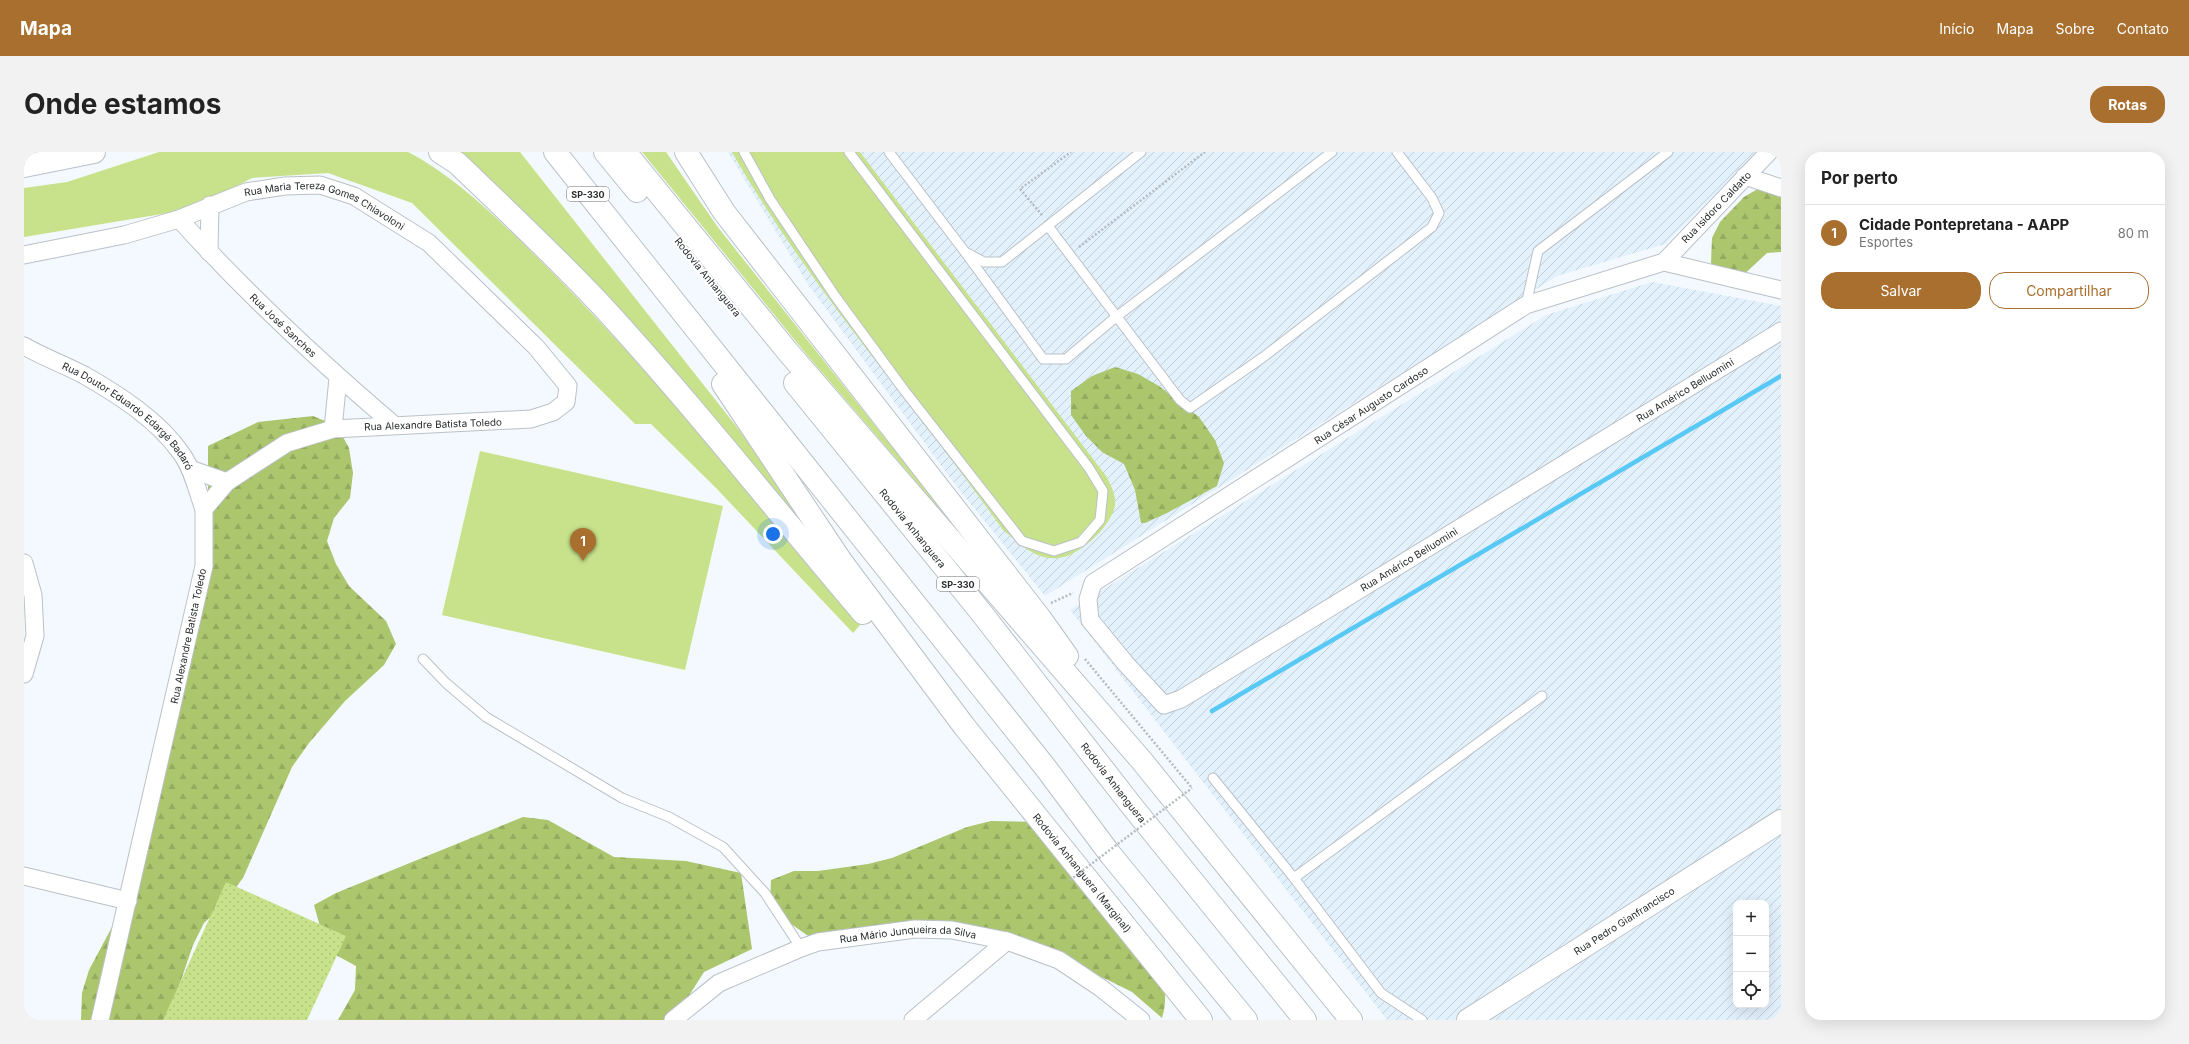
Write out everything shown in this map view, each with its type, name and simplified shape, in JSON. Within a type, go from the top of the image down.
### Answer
[{"type":"main road","points":[[24,166],[94,152]]},
{"type":"main road","points":[[440,152],[457,163],[549,251],[602,307],[697,414],[790,528],[900,657],[964,726]]},
{"type":"main road","name":"SP-330","points":[[555,152],[1045,767],[1110,854],[1246,1020]]},
{"type":"main road","name":"Rodovia Anhanguera","points":[[605,152],[960,586],[1131,806],[1305,1020]]},
{"type":"main road","points":[[625,152],[788,352],[1142,761],[1350,1020]]},
{"type":"main road","points":[[686,152],[724,212],[1040,618],[1142,761]]},
{"type":"main road","points":[[622,236],[667,309],[720,380],[841,561],[964,726]]},
{"type":"main road","name":"Rodovia Anhanguera (Marginal)","points":[[964,726],[1201,1020]]},
{"type":"main road","name":"Rua Pedro Gianfrancisco","points":[[1468,1020],[1781,821]]},
{"type":"street","name":"Rua Isidoro Caldatto","points":[[1664,262],[1769,152]]},
{"type":"street","points":[[1745,176],[1781,188]]},
{"type":"street","name":"Rua Maria Tereza Gomes Chiavoloni","points":[[24,255],[124,235],[179,218],[246,192],[285,186],[320,185],[354,196],[429,243],[536,347],[568,386]]},
{"type":"street","points":[[209,252],[210,205]]},
{"type":"street","name":"Rua José Sanches","points":[[179,218],[209,252],[338,378],[394,425]]},
{"type":"street","name":"Rua César Augusto Cardoso","points":[[1093,583],[1526,306],[1664,262]]},
{"type":"street","points":[[1664,262],[1781,290]]},
{"type":"street","name":"Rua Américo Belluomini","points":[[1093,583],[1088,599],[1090,620],[1126,664],[1164,705],[1180,699],[1781,331]]},
{"type":"street","name":"Rua Doutor Eduardo Edargé Badaró","points":[[24,346],[84,376],[132,406],[161,428],[182,453],[190,469],[204,509]]},
{"type":"street","points":[[334,429],[338,378]]},
{"type":"street","name":"Rua Alexandre Batista Toledo","points":[[100,1020],[204,566],[204,509],[227,482],[286,443],[334,429],[394,425],[504,422],[531,419],[553,412],[566,402],[568,386]]},
{"type":"street","points":[[190,469],[227,482]]},
{"type":"street","points":[[24,563],[33,595],[35,636],[24,674]]},
{"type":"street","points":[[24,876],[128,901]]},
{"type":"street","name":"Rua Mário Junqueira da Silva","points":[[673,1020],[719,983],[801,948],[818,942],[915,929],[952,930],[1007,941],[1060,960],[1101,988],[1141,1020]]},
{"type":"street","points":[[913,1020],[1007,941]]},
{"type":"lane","points":[[744,152],[770,199],[835,296],[904,390],[1022,541],[1054,551],[1081,542],[1100,520],[1102,492],[1089,468],[849,152]]},
{"type":"lane","points":[[889,152],[1044,358],[1066,359],[1116,317],[1332,152]]},
{"type":"lane","points":[[965,252],[984,262],[1002,262],[1142,152]]},
{"type":"lane","points":[[1048,226],[1180,400],[1190,408],[1262,358],[1432,227],[1438,213],[1432,198],[1397,152]]},
{"type":"lane","points":[[1526,306],[1538,251],[1668,152]]},
{"type":"lane","points":[[423,659],[446,683],[486,717],[622,798],[669,817],[723,847],[765,893],[801,948]]},
{"type":"lane","points":[[1294,878],[1542,696]]},
{"type":"lane","points":[[1213,778],[1294,878],[1381,993],[1422,1020]]},
{"type":"path","points":[[1046,606],[1093,583]]},
{"type":"path","points":[[1070,880],[1192,788],[1081,655]]},
{"type":"shaded area","points":[[728,152],[1757,152],[1665,244],[1557,276],[1045,596],[957,487],[807,283]]},
{"type":"shaded area","points":[[1652,282],[1781,306],[1781,1020],[1387,1020],[1070,610],[1546,315]]},
{"type":"green space","points":[[159,152],[408,152],[427,163],[465,190],[483,206],[518,238],[591,312],[670,399],[861,624],[853,633],[716,488],[651,424],[635,424],[412,203],[328,173],[252,178],[192,209],[24,237],[24,188],[67,182]]},
{"type":"green space","points":[[454,152],[520,152],[736,426],[829,555]]},
{"type":"green space","points":[[642,152],[666,152],[717,226],[961,534],[807,355]]},
{"type":"green space","points":[[732,152],[860,152],[1106,476],[1114,494],[1115,505],[1108,522],[1093,539],[1076,552],[1059,558],[1051,558],[1043,557],[1028,550],[1003,530],[794,250],[762,202]]},
{"type":"green space","points":[[1761,187],[1781,187],[1781,252],[1767,253],[1739,279],[1718,274],[1711,263],[1712,238],[1720,222],[1744,197]]},
{"type":"green space","points":[[1115,367],[1138,374],[1159,386],[1199,417],[1215,440],[1224,463],[1217,486],[1145,523],[1141,523],[1135,490],[1124,464],[1102,452],[1086,436],[1071,415],[1071,391],[1092,376]]},
{"type":"green space","points":[[313,416],[337,426],[349,448],[353,473],[350,498],[334,518],[327,541],[336,564],[349,586],[386,621],[396,644],[384,665],[345,701],[309,743],[292,767],[243,878],[221,907],[204,923],[193,945],[176,995],[176,1020],[81,1020],[82,993],[89,970],[112,927],[126,872],[125,869],[208,553],[208,446],[258,422]]},
{"type":"green space","points":[[480,451],[723,506],[685,670],[442,615]]},
{"type":"green space","points":[[523,817],[548,820],[614,857],[686,861],[741,873],[752,949],[704,972],[690,994],[682,1018],[678,1020],[338,1020],[355,990],[356,966],[334,954],[321,930],[314,905],[336,893]]},
{"type":"green space","points":[[991,821],[1039,822],[1083,868],[1109,889],[1144,933],[1160,967],[1164,984],[1165,1001],[1162,1018],[1132,992],[1106,979],[1033,955],[964,926],[938,920],[909,922],[811,938],[787,921],[770,904],[771,880],[794,871],[818,871],[868,864],[892,858],[967,827]]},
{"type":"green space","points":[[226,882],[346,936],[307,1020],[163,1020]]},
{"type":"waterway","points":[[1212,711],[1781,376]]},
{"type":"place","name":"Cidade Pontepretana - AAPP","points":[[583,561]]}]
